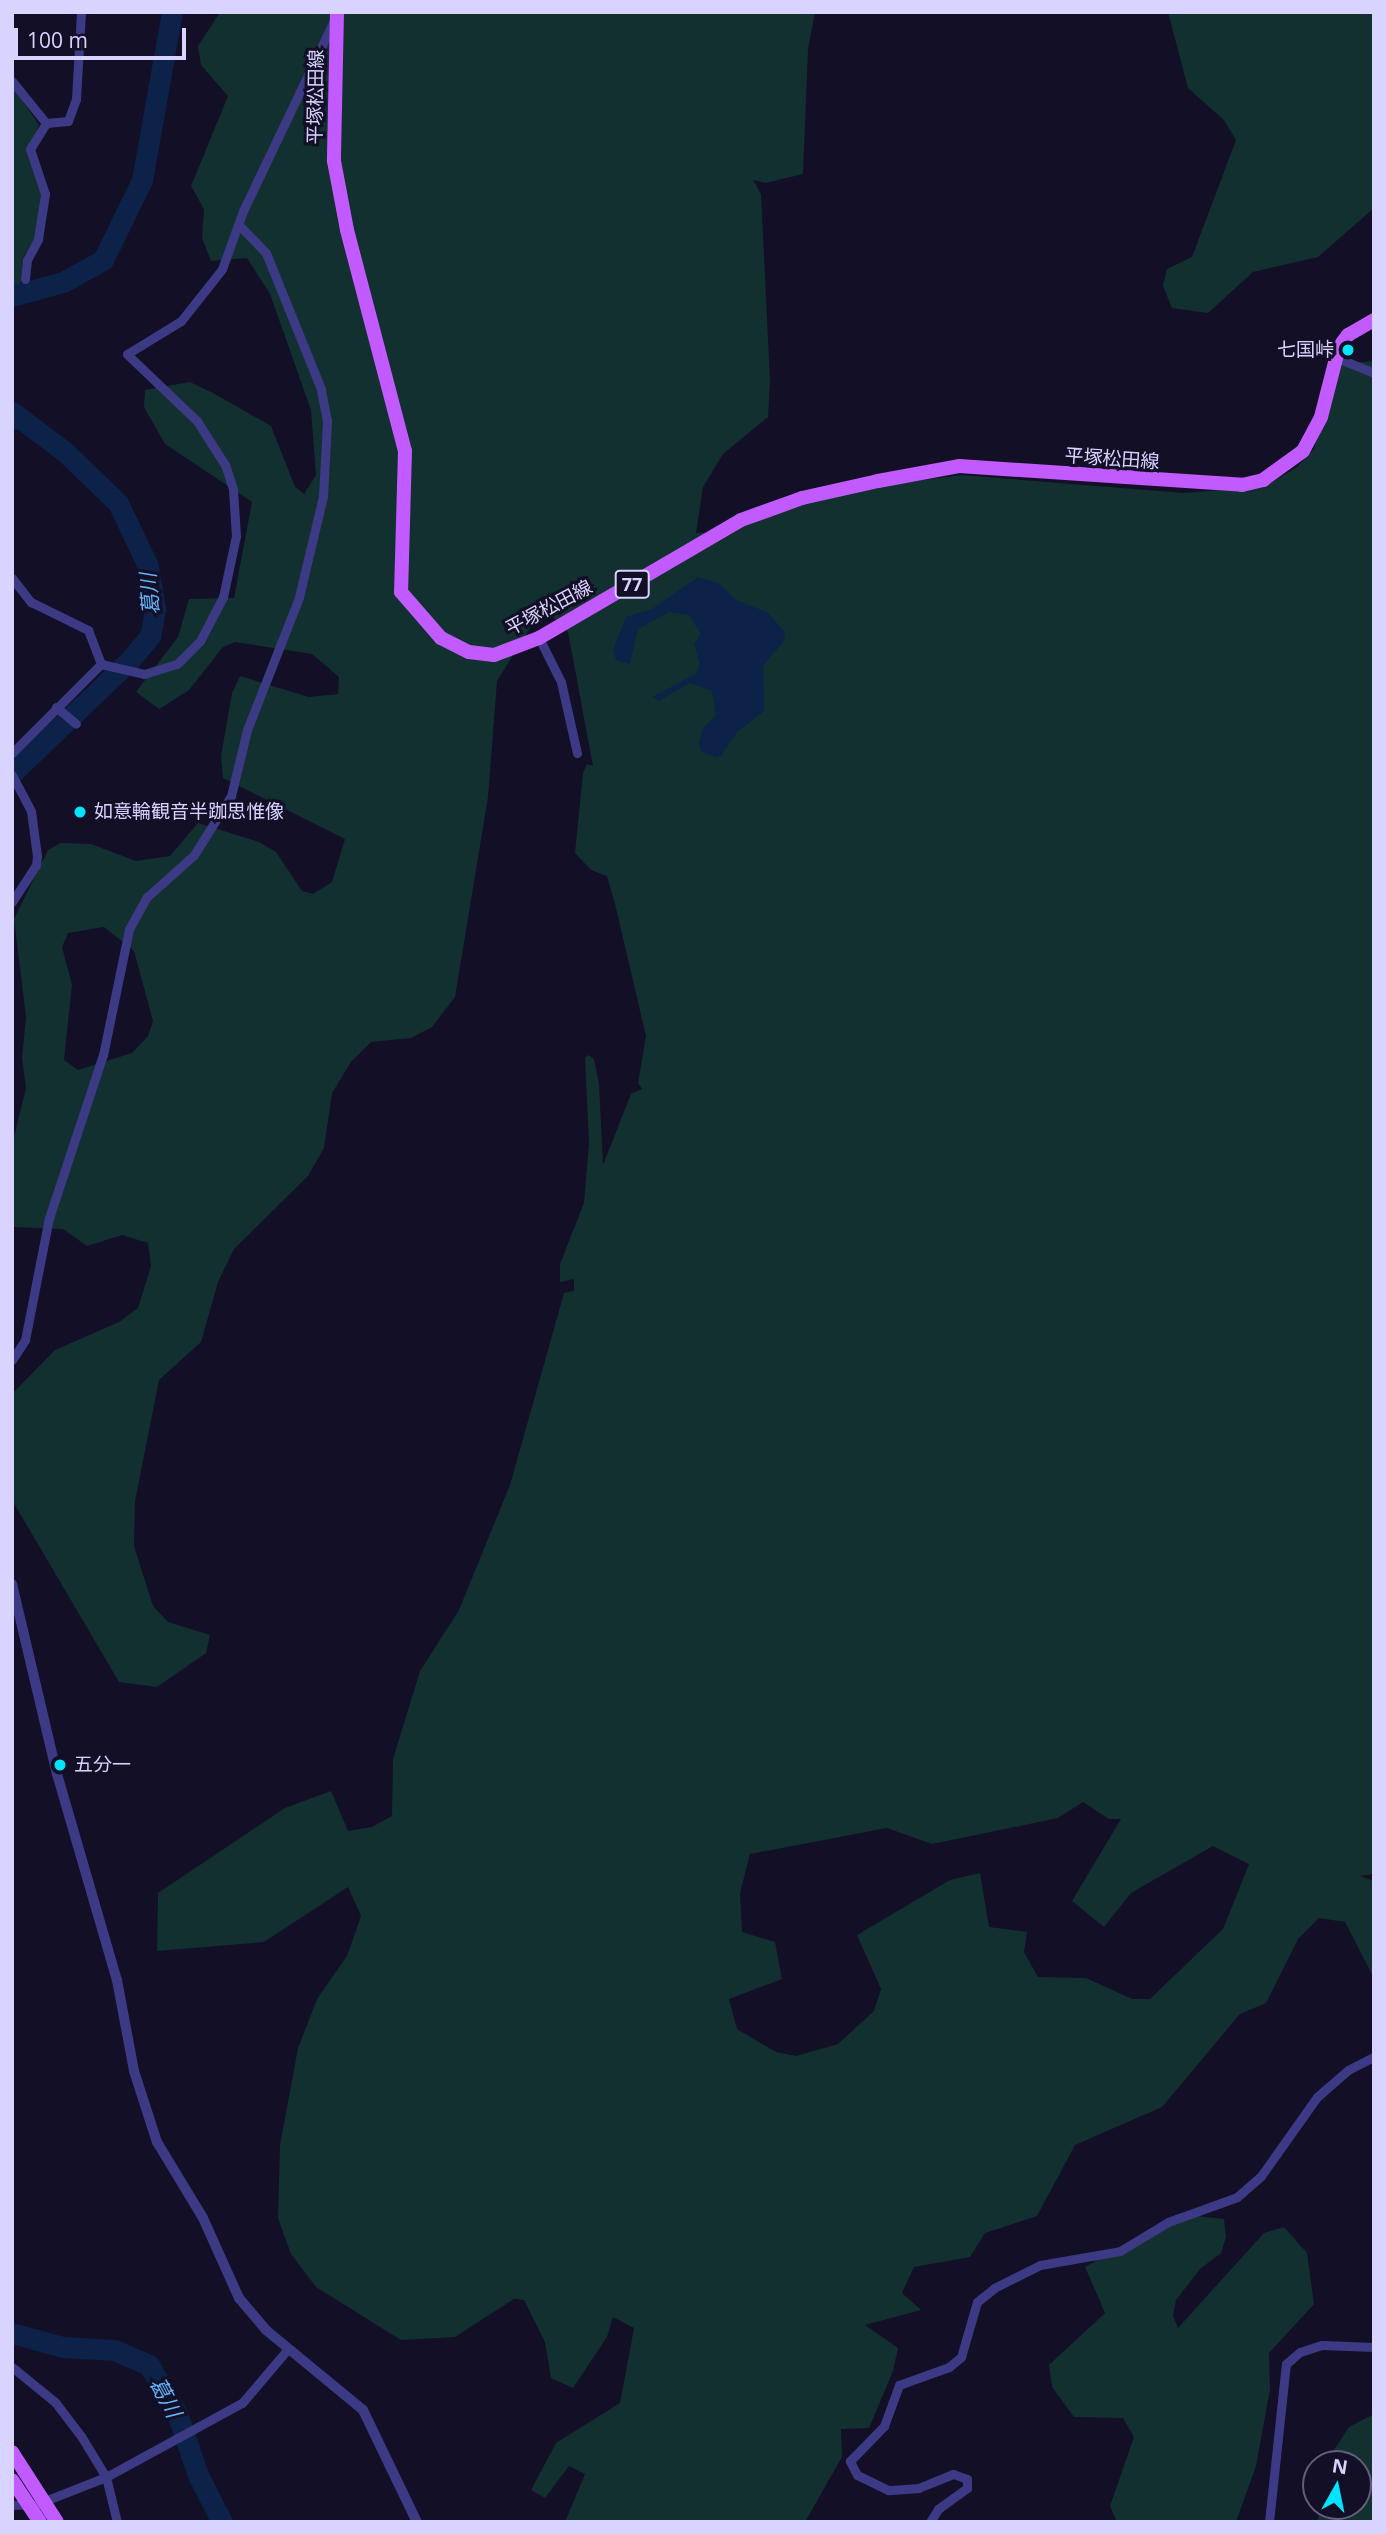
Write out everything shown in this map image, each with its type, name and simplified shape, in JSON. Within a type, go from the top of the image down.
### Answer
[{"type":"main road","name":"平塚松田線","points":[[337,13],[334,161],[347,230],[405,451],[401,592],[441,638],[469,652],[494,655],[539,638],[741,520],[802,498],[878,481],[959,466],[1134,480],[1242,485],[1263,480],[1303,451],[1321,417],[1335,357],[1348,335],[1374,320]]},
{"type":"main road","points":[[12,2452],[57,2522]]},
{"type":"main road","points":[[12,2480],[40,2522]]},
{"type":"street","points":[[12,81],[46,123],[61,125],[74,113],[81,12]]},
{"type":"street","points":[[104,665],[128,672],[164,670],[200,641],[223,597],[236,536],[233,489],[212,438],[127,354],[181,321],[222,269],[239,225],[337,13]]},
{"type":"street","points":[[25,279],[27,260],[38,239],[45,194],[30,149],[46,123]]},
{"type":"street","points":[[12,1360],[26,1340],[49,1218],[103,1055],[129,929],[147,897],[194,855],[231,796],[247,730],[299,597],[323,496],[327,421],[321,389],[266,253],[239,225]]},
{"type":"street","points":[[1335,357],[1374,373]]},
{"type":"street","points":[[12,578],[31,602],[89,630],[104,665]]},
{"type":"street","points":[[539,638],[561,682],[578,753]]},
{"type":"street","points":[[12,753],[56,707],[104,665]]},
{"type":"street","points":[[56,707],[76,724]]},
{"type":"street","points":[[12,902],[36,865],[37,856],[31,811],[14,780]]},
{"type":"street","points":[[12,1584],[26,1627],[57,1774],[117,1980],[134,2071],[153,2131],[203,2218],[239,2298],[288,2349],[363,2410],[417,2522]]},
{"type":"street","points":[[930,2522],[938,2509],[967,2488],[968,2479],[953,2474],[919,2488],[887,2490],[857,2475],[849,2461],[884,2426],[899,2385],[949,2367],[961,2357],[977,2302],[994,2288],[1040,2265],[1120,2251],[1168,2222],[1237,2197],[1261,2176],[1317,2097],[1348,2070],[1374,2057]]},
{"type":"street","points":[[1269,2522],[1286,2364],[1300,2352],[1322,2345],[1374,2347]]},
{"type":"street","points":[[12,2505],[37,2504],[106,2477],[197,2428],[249,2397],[288,2349]]},
{"type":"street","points":[[12,2367],[55,2402],[106,2477],[117,2522]]},
{"type":"green space","points":[[220,12],[815,12],[808,49],[803,174],[766,183],[753,180],[761,194],[770,380],[768,417],[723,454],[703,487],[696,533],[724,533],[844,490],[962,475],[1184,493],[1264,487],[1297,467],[1314,449],[1339,364],[1374,361],[1374,1874],[1360,1876],[1374,1881],[1374,1978],[1345,1922],[1319,1918],[1298,1939],[1266,2003],[1240,2014],[1162,2107],[1075,2145],[1037,2216],[985,2233],[970,2257],[914,2267],[902,2293],[921,2310],[865,2325],[898,2348],[893,2371],[869,2428],[841,2429],[842,2457],[805,2522],[565,2522],[585,2474],[569,2466],[545,2498],[531,2490],[556,2443],[620,2403],[634,2328],[613,2317],[607,2337],[573,2388],[551,2378],[545,2342],[524,2300],[514,2299],[455,2337],[401,2340],[316,2287],[291,2254],[278,2218],[280,2145],[298,2048],[317,1999],[347,1956],[361,1916],[348,1887],[264,1942],[157,1951],[158,1893],[285,1808],[331,1791],[348,1831],[372,1827],[392,1816],[393,1759],[420,1671],[459,1610],[510,1485],[564,1293],[574,1291],[574,1279],[560,1282],[560,1264],[584,1203],[589,1143],[585,1058],[588,1055],[594,1059],[599,1084],[603,1165],[631,1094],[642,1089],[638,1083],[646,1036],[615,904],[607,876],[591,870],[575,853],[583,773],[587,764],[593,766],[568,632],[543,607],[497,681],[488,797],[455,997],[432,1027],[411,1038],[371,1042],[351,1062],[332,1093],[324,1148],[308,1176],[234,1249],[218,1282],[201,1342],[159,1380],[135,1501],[134,1546],[153,1606],[168,1622],[210,1635],[206,1653],[157,1687],[119,1682],[12,1500],[14,1392],[55,1350],[119,1322],[138,1308],[151,1266],[148,1243],[122,1235],[87,1246],[63,1229],[12,1227],[12,1145],[26,1088],[22,1058],[26,1017],[14,919],[48,850],[61,843],[91,844],[136,861],[170,856],[198,823],[259,842],[276,852],[302,891],[313,894],[332,882],[345,839],[223,778],[221,756],[232,693],[240,676],[309,697],[338,694],[339,677],[312,654],[235,642],[223,647],[189,690],[159,709],[136,692],[178,637],[189,599],[234,598],[252,502],[165,444],[144,407],[145,390],[190,382],[213,393],[271,426],[295,487],[304,494],[316,475],[311,410],[270,294],[247,258],[211,261],[202,238],[204,209],[191,186],[228,96],[201,65],[198,46]],"holes":[[[104,927],[134,951],[153,1021],[148,1036],[132,1053],[78,1070],[64,1060],[72,985],[62,947],[68,933]],[[1083,1802],[1109,1819],[1121,1819],[1072,1901],[1104,1927],[1131,1893],[1213,1846],[1249,1864],[1223,1929],[1150,1999],[1132,1999],[1086,1978],[1038,1977],[1024,1952],[1027,1932],[989,1927],[980,1873],[950,1880],[857,1935],[881,1989],[874,2011],[838,2044],[796,2056],[776,2052],[737,2029],[729,1999],[782,1979],[775,1942],[742,1932],[740,1893],[750,1854],[887,1828],[932,1844],[1058,1818]]]},
{"type":"green space","points":[[1168,12],[1374,12],[1374,208],[1318,257],[1253,272],[1208,313],[1172,308],[1163,286],[1167,269],[1192,257],[1236,140],[1224,120],[1188,88]]},
{"type":"green space","points":[[12,85],[39,125],[28,151],[41,191],[36,236],[23,258],[21,283],[12,288]]},
{"type":"green space","points":[[1177,2214],[1224,2219],[1226,2237],[1221,2253],[1200,2269],[1176,2300],[1173,2316],[1178,2328],[1264,2233],[1284,2227],[1307,2253],[1314,2304],[1269,2353],[1270,2389],[1256,2466],[1236,2522],[1117,2522],[1110,2506],[1134,2437],[1123,2418],[1074,2417],[1052,2387],[1049,2365],[1105,2313],[1085,2267]]},
{"type":"green space","points":[[1374,2414],[1374,2522],[1317,2522],[1372,2520],[1372,2450],[1334,2450],[1349,2427]]},
{"type":"water","points":[[698,577],[720,584],[734,599],[768,613],[785,632],[784,641],[763,666],[764,711],[737,732],[721,756],[716,757],[701,751],[699,743],[703,728],[716,715],[712,691],[690,683],[659,701],[652,697],[696,674],[700,664],[694,644],[701,634],[689,615],[669,612],[638,629],[630,664],[616,660],[613,650],[626,617],[652,609]]},
{"type":"waterway","name":"葛川","points":[[12,296],[63,282],[103,260],[142,180],[172,12]]},
{"type":"waterway","name":"葛川","points":[[12,412],[64,451],[118,503],[148,566],[155,609],[150,636],[131,659],[12,773]]},
{"type":"waterway","points":[[12,427],[36,430]]},
{"type":"waterway","name":"葛川","points":[[12,2333],[63,2347],[114,2350],[149,2365],[178,2416],[198,2475],[222,2522]]},
{"type":"place","name":"七国峠","points":[[1348,350]]},
{"type":"place","name":"如意輪観音半跏思惟像","points":[[80,812]]},
{"type":"place","name":"五分一","points":[[60,1765]]}]
